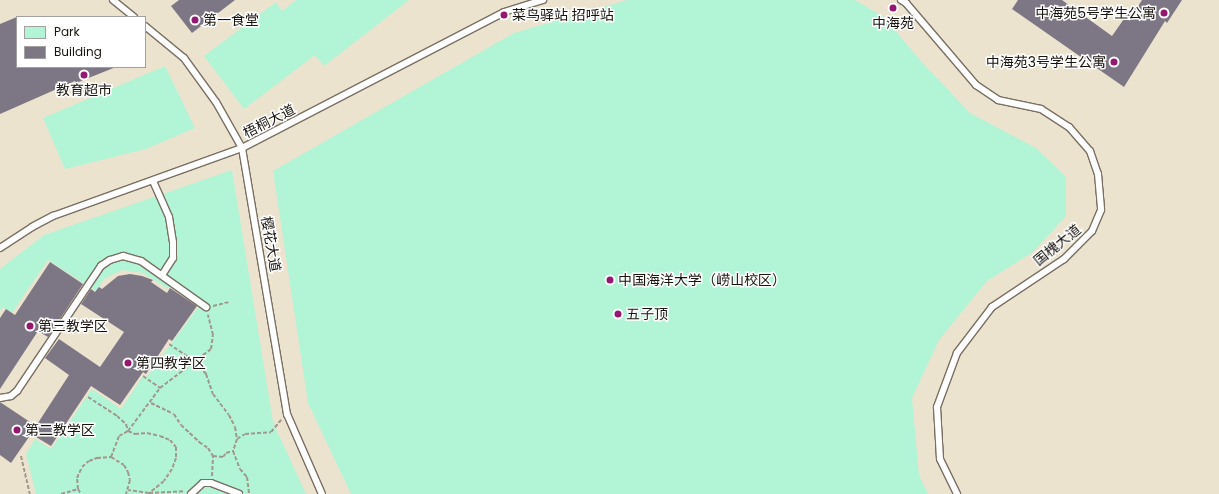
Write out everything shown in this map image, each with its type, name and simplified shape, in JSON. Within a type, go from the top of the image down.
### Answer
[{"type":"lane","points":[[113,0],[133,16]]},
{"type":"lane","name":"梧桐大道","points":[[0,248],[32,227],[53,216],[153,182],[242,148],[504,12],[543,0]]},
{"type":"lane","name":"国槐大道","points":[[900,0],[906,3],[976,85],[998,100],[1042,109],[1069,127],[1090,151],[1098,174],[1101,210],[1092,232],[1064,259],[992,307],[957,353],[937,407],[940,459],[957,494]]},
{"type":"lane","name":"樱花大道","points":[[146,27],[184,58],[216,102],[242,148],[287,414],[322,494]]},
{"type":"lane","points":[[153,182],[169,217],[173,242],[173,258],[162,275]]},
{"type":"lane","points":[[0,398],[11,396],[17,391],[101,266],[110,260],[123,256],[141,261],[206,307]]},
{"type":"lane","points":[[193,491],[203,483],[211,483],[239,494]]},
{"type":"path","points":[[111,457],[120,436],[128,431],[160,388],[196,362],[211,349],[214,342],[206,307],[229,302]]},
{"type":"path","points":[[169,344],[196,362],[206,374],[213,394],[230,415],[238,439]]},
{"type":"path","points":[[143,376],[160,388]]},
{"type":"path","points":[[88,397],[117,416],[126,424],[128,431]]},
{"type":"path","points":[[150,403],[174,414],[181,425],[199,442],[208,448],[213,456],[211,483]]},
{"type":"path","points":[[249,494],[247,477],[240,469],[233,451],[238,439],[245,434],[271,432],[287,414]]},
{"type":"path","points":[[128,431],[135,434],[147,433],[160,436],[170,440],[176,447],[176,458],[172,469],[164,481],[149,493]]},
{"type":"path","points":[[213,456],[223,457],[226,453],[233,451]]},
{"type":"path","points":[[21,456],[30,494]]},
{"type":"path","points":[[81,494],[78,489],[77,478],[82,467],[97,458],[111,457],[124,465],[128,472],[128,490],[126,494]]},
{"type":"path","points":[[61,494],[78,489]]},
{"type":"path","points":[[128,490],[149,493],[177,493],[193,491]]},
{"type":"shaded area","name":"中国海洋大学（崂山校区）","points":[[0,0],[1219,0],[1219,494],[0,494]]},
{"type":"green space","points":[[296,0],[409,0],[324,66],[315,55],[244,109],[204,56],[276,2],[282,11]]},
{"type":"green space","points":[[627,0],[855,0],[884,17],[919,59],[970,113],[1036,148],[1066,177],[1066,216],[1033,252],[987,281],[939,340],[912,398],[919,475],[928,494],[351,494],[308,403],[273,171],[514,33]]},
{"type":"green space","points":[[165,66],[195,128],[146,149],[65,169],[43,118]]},
{"type":"green space","points":[[232,170],[273,422],[306,494],[36,494],[26,454],[35,439],[51,449],[92,389],[121,409],[143,376],[146,378],[199,306],[170,287],[168,289],[143,273],[122,270],[104,279],[96,291],[48,260],[12,313],[3,307],[0,311],[0,269],[44,235]]},
{"type":"building","name":"第一食堂","points":[[179,0],[235,0],[192,33],[171,6]]},
{"type":"building","name":"中海苑3号学生公寓","points":[[1018,0],[1062,0],[1112,36],[1133,6],[1137,8],[1142,0],[1182,0],[1167,23],[1165,21],[1124,87],[1012,9]]},
{"type":"building","points":[[16,17],[16,68],[114,68],[76,83],[75,81],[0,114],[0,24]]},
{"type":"building","name":"第三教学区","points":[[50,262],[83,284],[48,337],[38,331],[0,389],[0,318],[6,309],[15,315]]},
{"type":"building","name":"第四教学区","points":[[130,274],[153,280],[151,282],[167,293],[170,288],[197,306],[172,341],[169,339],[146,374],[143,372],[120,405],[91,386],[51,446],[31,434],[11,463],[0,455],[0,402],[36,426],[69,375],[45,358],[59,339],[100,367],[124,332],[81,304],[91,289],[95,292],[99,287],[102,289],[118,276]]},
{"type":"place","name":"中海苑","points":[[893,8]]},
{"type":"place","name":"中海苑5号学生公寓","points":[[1164,13]]},
{"type":"place","name":"菜鸟驿站 招呼站","points":[[504,15]]},
{"type":"place","name":"第一食堂","points":[[195,20]]},
{"type":"place","name":"中海苑3号学生公寓","points":[[1114,62]]},
{"type":"place","name":"教育超市","points":[[84,75]]},
{"type":"place","name":"中国海洋大学（崂山校区）","points":[[610,280]]},
{"type":"place","name":"五子顶","points":[[618,314]]},
{"type":"place","name":"第三教学区","points":[[30,326]]},
{"type":"place","name":"第四教学区","points":[[128,363]]},
{"type":"place","name":"第二教学区","points":[[17,430]]}]
